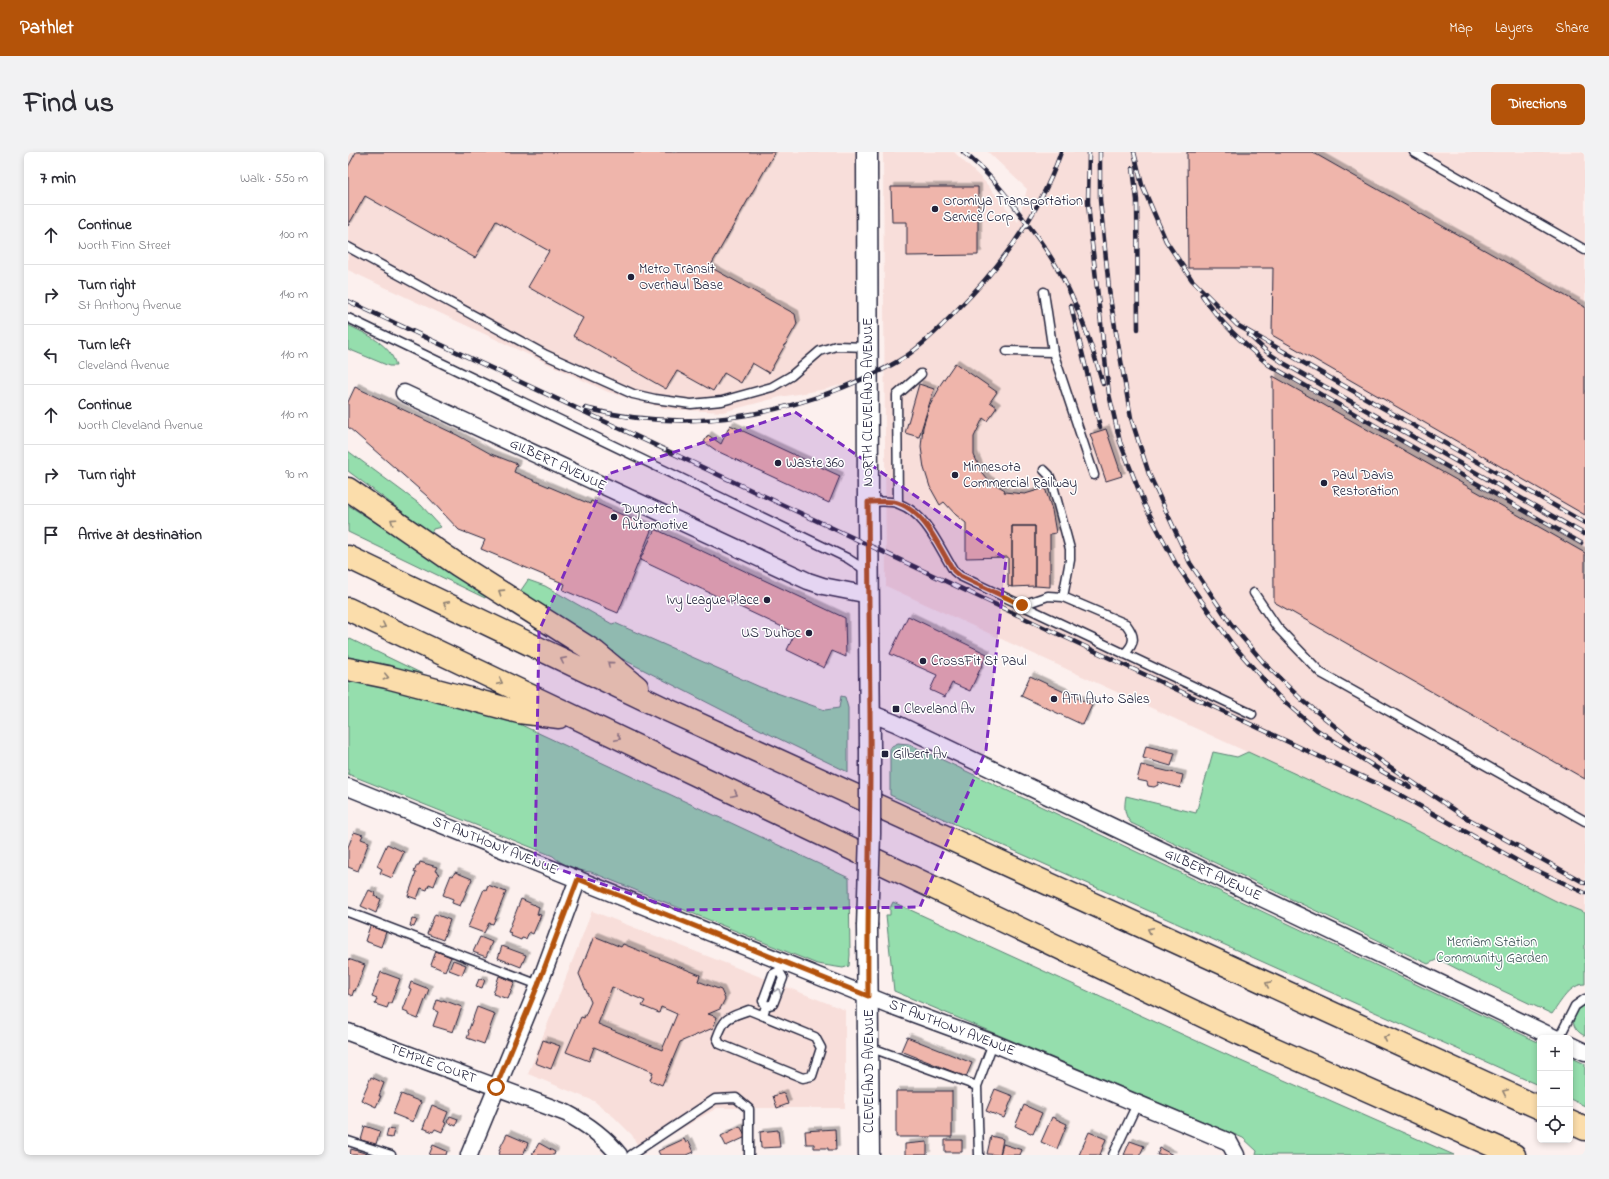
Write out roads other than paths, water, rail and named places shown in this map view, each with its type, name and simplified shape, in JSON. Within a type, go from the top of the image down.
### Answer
[{"type":"highway","points":[[348,489],[458,565],[595,652],[661,707]]},
{"type":"highway","points":[[348,557],[661,707],[1538,1107]]},
{"type":"highway","points":[[348,609],[1241,1034],[1514,1155]]},
{"type":"highway","points":[[348,669],[387,677],[519,712],[581,721]]},
{"type":"highway","points":[[1573,1123],[1585,1129]]},
{"type":"street","name":"NORTH CLEVELAND AVENUE","points":[[867,152],[870,747]]},
{"type":"street","name":"GILBERT AVENUE","points":[[404,393],[808,581],[824,586],[869,594]]},
{"type":"street","name":"GILBERT AVENUE","points":[[870,713],[902,726],[1549,1035]]},
{"type":"street","name":"CLEVELAND AVENUE","points":[[869,1155],[867,926],[870,747]]},
{"type":"street","name":"ST ANTHONY AVENUE","points":[[348,787],[578,879],[781,966],[868,996],[993,1043],[1138,1102],[1229,1142],[1236,1155]]},
{"type":"street","points":[[469,1155],[538,985],[578,879]]},
{"type":"street","name":"TEMPLE COURT","points":[[348,1032],[566,1113],[586,1124],[603,1137],[619,1155]]},
{"type":"street","points":[[1573,1046],[1585,1052]]},
{"type":"lane","points":[[1414,152],[1585,250]]},
{"type":"lane","points":[[348,247],[546,355],[633,394],[655,399],[690,404],[722,401],[772,387],[791,376],[820,351],[836,346],[868,347]]},
{"type":"lane","points":[[1044,292],[1053,352],[1094,475]]},
{"type":"lane","points":[[348,318],[847,558],[869,572]]},
{"type":"lane","points":[[1007,351],[1053,352]]},
{"type":"lane","points":[[898,503],[897,395],[921,374]]},
{"type":"lane","points":[[1044,470],[1049,475],[1052,482],[1070,549],[1070,560],[1063,597]]},
{"type":"lane","points":[[868,502],[898,503],[913,511],[928,528],[954,571],[960,576],[1252,714]]},
{"type":"lane","points":[[1254,593],[1277,627],[1321,673],[1585,821]]},
{"type":"lane","points":[[1022,605],[1048,596],[1063,597],[1126,624],[1131,631],[1133,639],[1132,647],[1124,654]]},
{"type":"lane","points":[[348,912],[538,985]]},
{"type":"lane","points":[[764,1011],[763,1001],[770,979],[772,974],[781,966]]},
{"type":"lane","points":[[764,1011],[815,1037],[821,1048],[812,1076],[803,1078],[720,1044],[717,1038],[722,1024],[727,1018],[749,1010],[764,1011],[773,1004],[783,978],[781,966]]},
{"type":"lane","points":[[1560,1035],[1575,1006],[1585,999]]},
{"type":"lane","points":[[979,1155],[977,1086],[993,1043]]},
{"type":"lane","points":[[868,1047],[977,1086]]},
{"type":"lane","points":[[631,1155],[714,1099],[736,1098],[749,1108],[749,1155]]},
{"type":"lane","points":[[1113,1155],[1138,1102]]},
{"type":"lane","points":[[348,1141],[391,1155]]},
{"type":"railway","points":[[963,152],[981,168],[1004,193],[1055,264],[1083,322],[1103,384]]},
{"type":"railway","points":[[585,408],[617,415],[649,419],[680,420],[742,416],[803,402],[871,376],[888,367],[919,347],[945,323],[989,275],[1018,237],[1031,217],[1061,152]]},
{"type":"railway","points":[[1089,152],[1088,202],[1109,394],[1120,442],[1145,506],[1176,564],[1212,616],[1233,645],[1278,696],[1317,730],[1383,772],[1410,787]]},
{"type":"railway","points":[[1100,152],[1100,200],[1110,298],[1131,418],[1149,474],[1190,563],[1231,624],[1264,663],[1301,699],[1362,748],[1463,816],[1585,883]]},
{"type":"railway","points":[[1134,152],[1142,185],[1166,241],[1192,280],[1237,325],[1585,523]]},
{"type":"railway","points":[[1133,168],[1137,200],[1138,329]]},
{"type":"railway","points":[[1202,295],[1225,324],[1269,365],[1581,543]]},
{"type":"railway","points":[[348,301],[1393,791],[1523,864],[1585,893]]},
{"type":"railway","points":[[1071,306],[1100,427]]},
{"type":"railway","points":[[1249,335],[1267,352],[1285,364],[1584,534]]},
{"type":"place","name":"Oromiya Transportation Service Corp","points":[[935,209]]},
{"type":"place","name":"Metro Transit Overhaul Base","points":[[631,277]]},
{"type":"place","name":"Waste 360","points":[[778,463]]},
{"type":"place","name":"Minnesota Commercial Railway","points":[[955,475]]},
{"type":"place","name":"Paul Davis Restoration","points":[[1324,483]]},
{"type":"place","name":"Dynotech Automotive","points":[[614,517]]},
{"type":"place","name":"Ivy League Place","points":[[767,600]]},
{"type":"place","name":"US Duhoc","points":[[809,633]]},
{"type":"place","name":"CrossFit St Paul","points":[[923,661]]},
{"type":"place","name":"ATI Auto Sales","points":[[1054,699]]},
{"type":"place","name":"Cleveland Av","points":[[896,709]]},
{"type":"place","name":"Gilbert Av","points":[[885,754]]},
{"type":"park label","name":"Merriam Station Community Garden","points":[[1492,950]]}]
